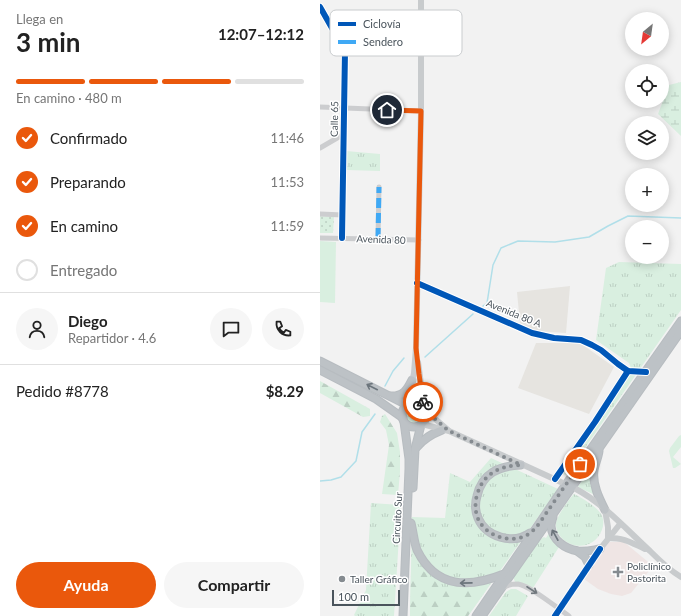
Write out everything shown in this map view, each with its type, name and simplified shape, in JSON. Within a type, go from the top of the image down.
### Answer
[{"type":"highway","points":[[476,616],[681,321]]},
{"type":"highway","points":[[482,616],[681,330]]},
{"type":"highway","points":[[320,361],[407,405]]},
{"type":"highway","points":[[320,370],[376,399],[390,408],[403,420],[410,426],[417,427],[421,425],[426,419],[425,409],[418,403],[414,402],[407,405],[402,411],[403,420]]},
{"type":"highway","points":[[388,396],[400,395],[404,392],[412,380]]},
{"type":"highway","points":[[390,408],[397,417],[408,448]]},
{"type":"highway","name":"Circuito Sur","points":[[403,420],[408,448],[409,469],[403,616]]},
{"type":"highway","name":"Circuito Sur","points":[[408,616],[411,523],[416,449],[421,425]]},
{"type":"highway","points":[[416,449],[429,435],[446,431]]},
{"type":"highway","points":[[600,447],[594,471],[594,479],[598,496],[605,510]]},
{"type":"highway","points":[[521,465],[512,465],[499,469],[486,477],[478,490],[475,508],[477,517],[482,524],[495,535],[508,539],[517,539],[524,537],[535,529]]},
{"type":"highway","points":[[554,513],[551,525],[555,538],[564,546],[585,557],[589,565]]},
{"type":"highway","points":[[411,523],[417,549],[427,566],[444,579],[466,583],[491,579],[504,574]]},
{"type":"highway","points":[[576,551],[600,549]]},
{"type":"main road","points":[[407,405],[416,348],[421,56]]},
{"type":"main road","points":[[416,348],[425,409],[446,431]]},
{"type":"main road","points":[[421,425],[446,431],[563,483]]},
{"type":"main road","points":[[576,490],[590,497],[664,564],[681,577]]},
{"type":"main road","points":[[605,510],[608,526],[608,538]]},
{"type":"main road","points":[[600,549],[620,524]]},
{"type":"main road","points":[[608,538],[626,540],[650,551]]},
{"type":"street","name":"Calle 65","points":[[320,7],[330,25]]},
{"type":"street","name":"Calle 65","points":[[342,238],[345,56]]},
{"type":"street","points":[[320,107],[421,111]]},
{"type":"street","points":[[320,148],[344,134]]},
{"type":"street","points":[[378,238],[379,187]]},
{"type":"street","points":[[320,214],[343,215]]},
{"type":"street","name":"Avenida 80","points":[[320,238],[419,240]]},
{"type":"street","name":"Avenida 80 A","points":[[417,283],[532,333],[554,338],[581,340],[592,344],[628,371]]},
{"type":"street","points":[[554,479],[595,422],[628,371],[646,372]]},
{"type":"street","points":[[555,616],[600,549]]},
{"type":"street","points":[[502,588],[512,584],[520,584],[528,587],[569,616]]},
{"type":"shaded area","points":[[570,286],[566,333],[535,331],[520,323],[517,292]]},
{"type":"shaded area","points":[[536,343],[580,343],[614,367],[589,414],[518,388]]},
{"type":"shaded area","name":"Policlínico Pastorita","points":[[607,542],[624,542],[653,566],[631,593],[622,596],[611,594],[598,589],[584,579]]},
{"type":"green space","points":[[681,82],[681,136],[669,125],[669,116],[660,116],[658,114],[660,108],[669,108],[669,85]]},
{"type":"green space","points":[[346,151],[380,154],[380,171],[346,170]]},
{"type":"green space","points":[[320,216],[334,217],[333,233],[320,233]]},
{"type":"green space","points":[[320,241],[336,242],[335,303],[320,302]]},
{"type":"green space","points":[[619,262],[625,262],[625,264],[681,264],[681,310],[566,475],[560,473],[631,368],[629,363],[596,340],[606,268]]},
{"type":"green space","points":[[320,381],[370,409],[370,416],[363,417],[320,393]]},
{"type":"green space","points":[[410,406],[418,406],[423,411],[421,422],[418,424],[410,424],[405,419],[405,411]]},
{"type":"green space","points":[[385,414],[397,433],[400,452],[398,495],[382,494],[389,445],[386,430],[380,422],[382,416]]},
{"type":"green space","points":[[681,435],[681,447],[673,457],[681,464],[673,468],[669,451]]},
{"type":"green space","points":[[491,458],[558,489],[468,616],[410,616],[412,517],[445,518],[450,473],[470,482]]},
{"type":"green space","points":[[591,466],[595,495],[578,487]]},
{"type":"green space","points":[[574,494],[596,508],[603,519],[601,533],[598,537],[594,541],[581,546],[570,544],[565,541],[561,538],[556,528],[556,523],[559,516]]},
{"type":"green space","points":[[371,503],[401,505],[394,616],[354,615],[366,590]]},
{"type":"green space","points":[[549,533],[551,538],[559,547],[533,588],[515,582],[513,577],[538,541],[544,537],[546,538]]},
{"type":"green space","points":[[422,570],[443,588],[459,590],[487,589],[468,616],[410,616],[411,571]]},
{"type":"green space","points":[[511,589],[516,589],[528,596],[516,616],[489,616],[506,592]]},
{"type":"waterway","points":[[483,306],[487,303],[493,265],[501,248],[518,241],[555,242],[589,237],[628,216],[681,218]]},
{"type":"waterway","points":[[425,357],[473,314]]},
{"type":"waterway","points":[[385,386],[393,371],[404,358]]},
{"type":"waterway","points":[[320,481],[341,477],[356,461],[362,432],[375,414]]},
{"type":"marked path","points":[[378,238],[379,187]]},
{"type":"cycle path","points":[[320,7],[330,25]]},
{"type":"cycle path","points":[[342,238],[345,56]]},
{"type":"cycle path","points":[[417,283],[532,333],[554,338],[581,340],[601,350],[628,371],[646,372]]},
{"type":"cycle path","points":[[555,479],[595,422],[628,371]]},
{"type":"cycle path","points":[[555,616],[600,549]]},
{"type":"way so far","points":[[423,402],[426,411],[449,431],[521,465],[512,465],[491,473],[486,477],[478,490],[475,508],[477,517],[489,531],[501,538],[517,539],[524,537],[535,529],[580,464]]},
{"type":"place","name":"Policlínico Pastorita","points":[[618,572]]},
{"type":"place","name":"Taller Gráfico","points":[[342,579]]},
{"type":"route","points":[[387,110],[421,111],[416,348],[423,402]]}]
